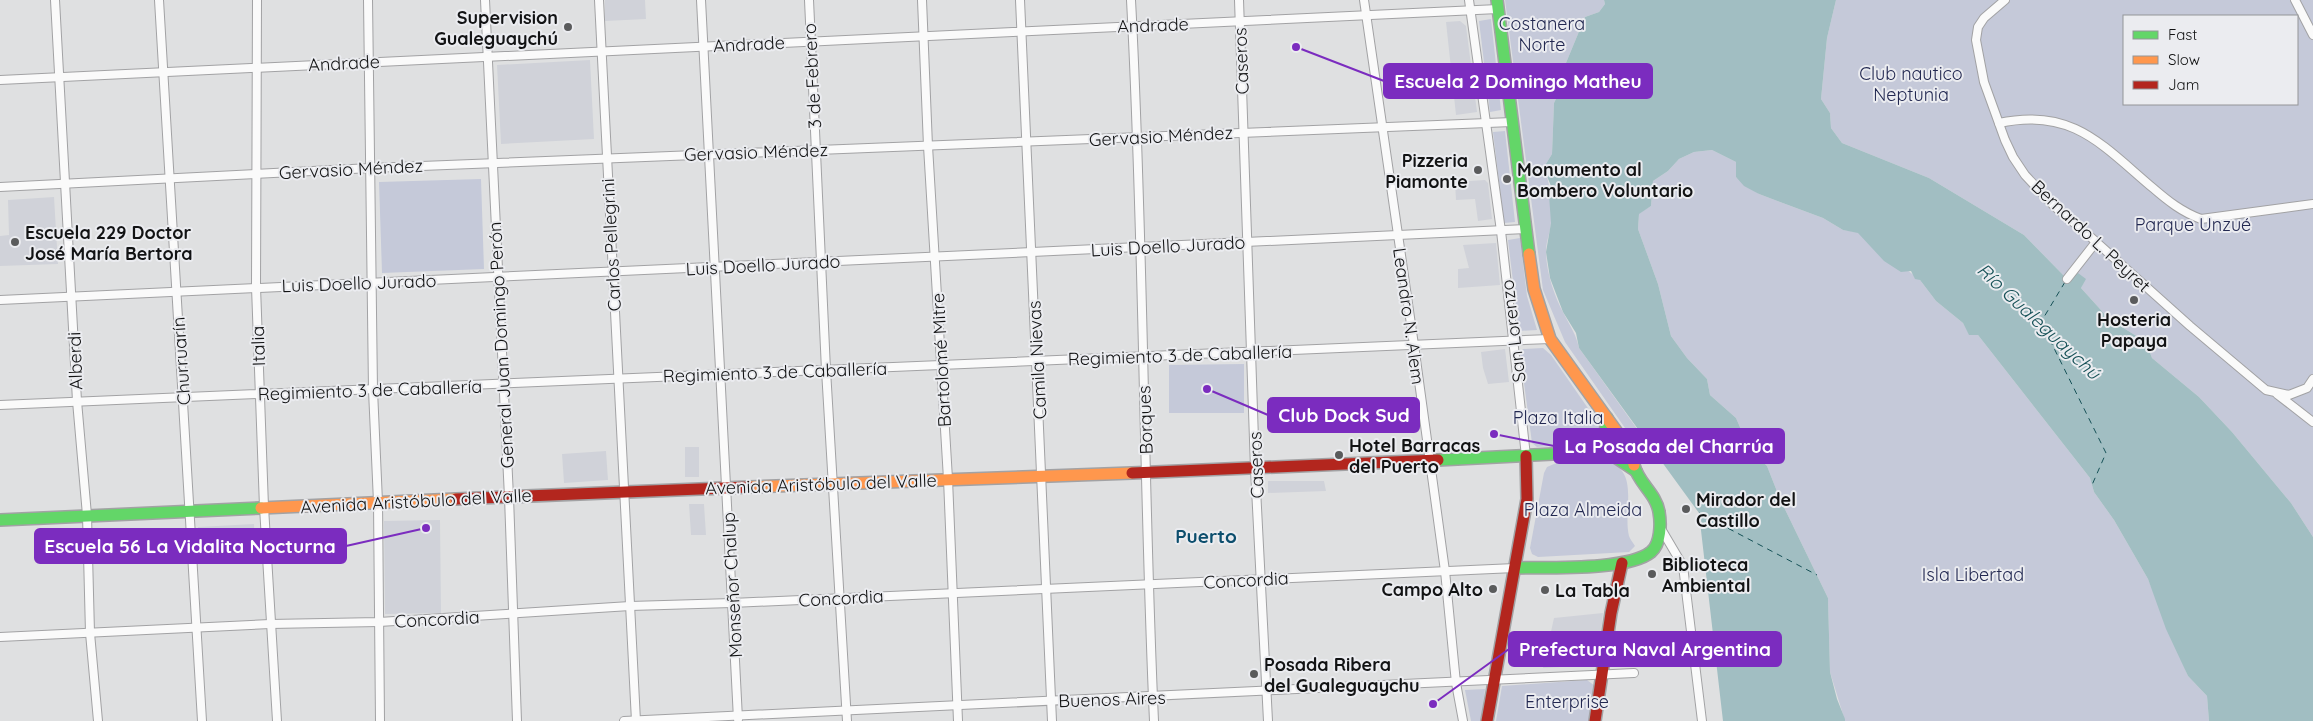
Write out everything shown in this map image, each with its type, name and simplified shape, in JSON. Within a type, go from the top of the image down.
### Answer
[{"type":"main road","points":[[1498,5],[1534,288],[1550,339],[1632,453],[1636,471],[1652,495],[1659,511],[1659,525]]},
{"type":"main road","points":[[1591,452],[1602,447],[1606,441],[1607,418]]},
{"type":"main road","name":"Avenida Aristóbulo del Valle","points":[[0,520],[624,491],[1256,469],[1591,452],[1615,456],[1626,462],[1636,471]]},
{"type":"main road","name":"San Lorenzo","points":[[1487,721],[1527,499],[1526,456]]},
{"type":"main road","name":"Concordia","points":[[1515,568],[1622,563],[1642,558],[1652,551],[1656,544],[1659,525]]},
{"type":"main road","points":[[1595,721],[1601,676],[1622,563]]},
{"type":"street","name":"Alberdi","points":[[54,0],[77,401],[87,515],[90,633],[98,721]]},
{"type":"street","name":"Churruarín","points":[[159,0],[191,511],[202,721]]},
{"type":"street","name":"Italia","points":[[257,0],[256,287],[264,508],[277,721]]},
{"type":"street","points":[[368,0],[373,390],[378,502],[380,721]]},
{"type":"street","name":"General Juan Domingo Perón","points":[[486,0],[502,384],[509,496],[517,721]]},
{"type":"street","name":"Carlos Pellegrini","points":[[599,0],[636,721]]},
{"type":"street","name":"Monseñor Chalup","points":[[701,0],[738,718]]},
{"type":"street","name":"3 de Febrero","points":[[809,0],[832,485],[847,721]]},
{"type":"street","name":"Bartolomé Mitre","points":[[922,0],[928,146],[948,479],[958,721]]},
{"type":"street","name":"Camila Nievas","points":[[1020,0],[1052,721]]},
{"type":"street","name":"Borques","points":[[1131,0],[1137,137],[1148,585],[1154,721]]},
{"type":"street","name":"Caseros","points":[[1239,0],[1242,132],[1268,721]]},
{"type":"street","name":"Leandro N. Alem","points":[[1364,0],[1414,345],[1428,461],[1445,571],[1456,683],[1463,721]]},
{"type":"street","name":"San Lorenzo","points":[[1470,0],[1485,124],[1501,231],[1526,456]]},
{"type":"street","name":"Bernardo L. Peyret","points":[[2005,0],[1984,18],[1978,27],[1976,40],[1984,82],[2013,157],[2025,175],[2055,207],[2238,368],[2266,390],[2277,394],[2313,422]]},
{"type":"street","points":[[2296,3],[2313,23]]},
{"type":"street","points":[[2296,3],[2313,35]]},
{"type":"street","name":"Andrade","points":[[0,80],[1470,10],[1498,5]]},
{"type":"street","points":[[1999,123],[2014,120],[2035,120],[2058,122],[2076,128],[2110,151],[2170,203],[2201,219],[2313,204]]},
{"type":"street","name":"Gervasio Méndez","points":[[0,187],[371,168],[1242,132],[1382,129],[1512,122]]},
{"type":"street","name":"Luis Doello Jurado","points":[[0,300],[1526,229]]},
{"type":"street","points":[[2067,279],[2096,242]]},
{"type":"street","name":"Regimiento 3 de Caballería","points":[[0,405],[1550,339]]},
{"type":"street","points":[[2277,394],[2290,395],[2302,391],[2313,379]]},
{"type":"street","points":[[1659,525],[1683,566],[1702,721]]},
{"type":"street","name":"Concordia","points":[[0,637],[270,624],[379,622],[630,606],[839,599],[1515,568]]},
{"type":"street","name":"Buenos Aires","points":[[624,721],[738,718],[846,711],[1634,674]]},
{"type":"shaded area","points":[[605,0],[645,0],[646,19],[605,21]]},
{"type":"shaded area","points":[[1460,21],[1466,26],[1477,112],[1456,115],[1446,22]]},
{"type":"shaded area","points":[[590,60],[594,139],[501,144],[497,65]]},
{"type":"shaded area","points":[[1485,180],[1488,183],[1492,219],[1478,221],[1475,199],[1456,200],[1455,182]]},
{"type":"shaded area","points":[[54,197],[58,264],[0,266],[0,236],[9,235],[8,200]]},
{"type":"shaded area","points":[[1496,243],[1500,285],[1458,288],[1458,269],[1469,268],[1463,245]]},
{"type":"shaded area","points":[[1505,349],[1509,382],[1488,384],[1481,352]]},
{"type":"shaded area","points":[[685,447],[699,447],[699,477],[685,477]]},
{"type":"shaded area","points":[[606,451],[608,480],[564,483],[562,454]]},
{"type":"shaded area","points":[[1268,481],[1324,481],[1326,491],[1268,493]]},
{"type":"shaded area","points":[[689,504],[704,504],[706,535],[691,535]]},
{"type":"shaded area","points":[[440,520],[441,613],[385,614],[384,521]]},
{"type":"shaded area","points":[[254,524],[255,544],[199,547],[198,527]]},
{"type":"shaded area","points":[[1603,613],[1598,665],[1543,668],[1554,618]]},
{"type":"green space","name":"Costanera Norte","points":[[1505,0],[1604,0],[1605,4],[1599,12],[1585,17],[1561,75],[1562,86],[1554,103],[1552,154],[1544,167],[1555,166],[1555,168],[1544,169],[1550,188],[1551,208],[1551,225],[1546,247],[1546,259],[1554,291],[1560,307],[1575,334],[1579,348],[1640,433],[1632,438],[1565,342],[1543,290]]},
{"type":"green space","name":"Parque Unzué","points":[[1836,0],[2313,0],[2313,537],[2291,503],[2232,432],[2199,397],[2152,358],[2146,342],[2109,319],[2081,288],[2085,279],[2067,279],[2024,235],[1929,178],[1842,143],[1831,128],[1830,113],[1821,99],[1827,38]]},
{"type":"green space","points":[[1491,19],[1501,110],[1490,112],[1479,21]]},
{"type":"green space","points":[[1505,131],[1515,222],[1504,223],[1493,132]]},
{"type":"green space","name":"Isla Libertad","points":[[1712,150],[1736,162],[1736,177],[1759,194],[1823,218],[1843,230],[1858,232],[1920,280],[1936,301],[1963,323],[1969,334],[1978,335],[2090,478],[2094,492],[2114,520],[2148,579],[2188,676],[2207,696],[2209,721],[1845,721],[1830,672],[1828,598],[1780,499],[1767,466],[1749,448],[1736,418],[1710,395],[1707,379],[1687,358],[1671,336],[1658,284],[1638,229],[1639,213],[1651,206],[1653,181],[1668,171],[1679,159],[1694,152]]},
{"type":"green space","points":[[481,179],[484,269],[382,273],[379,182]]},
{"type":"green space","points":[[1520,238],[1527,296],[1537,330],[1519,331],[1508,240]]},
{"type":"green space","name":"Plaza Italia","points":[[1543,348],[1551,355],[1599,424],[1600,438],[1597,442],[1537,447],[1532,443],[1520,353],[1523,349]]},
{"type":"green space","points":[[1244,364],[1244,413],[1169,413],[1169,365]]},
{"type":"green space","name":"Plaza Almeida","points":[[1596,459],[1611,463],[1620,469],[1626,478],[1629,536],[1635,546],[1629,552],[1538,557],[1532,554],[1530,548],[1544,473],[1547,467],[1561,461]]},
{"type":"green space","name":"Enterprise","points":[[1587,680],[1595,686],[1590,721],[1496,721],[1502,686]]},
{"type":"green space","points":[[1485,689],[1481,721],[1471,721],[1465,690]]},
{"type":"water","name":"Río Gualeguaychú","points":[[1604,0],[1836,0],[1827,38],[1821,99],[1830,113],[1831,128],[1842,143],[1929,178],[2024,235],[2067,279],[2078,273],[2086,279],[2081,288],[2109,319],[2146,342],[2152,358],[2199,397],[2232,432],[2291,503],[2313,537],[2313,721],[2209,721],[2207,696],[2188,676],[2166,629],[2148,579],[2114,520],[2094,492],[2090,478],[1978,335],[1969,335],[1963,323],[1936,301],[1920,280],[1915,279],[1911,271],[1901,272],[1884,261],[1858,233],[1843,230],[1823,218],[1759,194],[1744,186],[1736,177],[1736,162],[1712,150],[1694,152],[1679,159],[1668,171],[1653,181],[1651,206],[1639,214],[1638,229],[1658,284],[1671,336],[1687,358],[1707,379],[1710,395],[1736,418],[1749,448],[1767,466],[1780,499],[1828,598],[1830,672],[1837,699],[1845,719],[1845,721],[1723,721],[1699,513],[1579,348],[1576,333],[1563,312],[1550,278],[1546,252],[1551,223],[1549,195],[1551,186],[1544,169],[1555,168],[1554,166],[1544,167],[1552,154],[1554,103],[1562,86],[1561,75],[1585,17],[1599,12],[1605,4]]},
{"type":"ferry route","points":[[2065,282],[2041,322],[2106,453],[2092,485]]},
{"type":"ferry route","points":[[1699,513],[1817,575]]},
{"type":"traffic: fast","points":[[1497,0],[1529,254]]},
{"type":"traffic: fast","points":[[1591,452],[1604,442],[1607,418]]},
{"type":"traffic: fast","points":[[1438,460],[1591,452],[1615,457],[1636,471]]},
{"type":"traffic: fast","points":[[1515,568],[1566,568],[1606,565],[1640,558],[1651,552],[1657,544],[1660,527],[1659,512],[1654,499],[1639,477],[1634,465]]},
{"type":"traffic: fast","points":[[0,520],[261,508]]},
{"type":"traffic: slow","points":[[1529,254],[1534,289],[1550,339],[1632,453],[1634,465]]},
{"type":"traffic: slow","points":[[749,487],[1132,473]]},
{"type":"traffic: slow","points":[[261,508],[456,499]]},
{"type":"traffic: jam","points":[[1487,721],[1527,499],[1526,456]]},
{"type":"traffic: jam","points":[[1132,473],[1438,460]]},
{"type":"traffic: jam","points":[[456,499],[749,487]]},
{"type":"traffic: jam","points":[[1595,721],[1611,613],[1622,563]]},
{"type":"place","name":"Supervision Gualeguaychú","points":[[568,27]]},
{"type":"place","name":"Escuela 2 Domingo Matheu","points":[[1296,47]]},
{"type":"place","name":"Pizzeria Piamonte","points":[[1478,170]]},
{"type":"place","name":"Monumento al Bombero Voluntario","points":[[1507,179]]},
{"type":"place","name":"Escuela 229 Doctor José María Bertora","points":[[15,242]]},
{"type":"place","name":"Hosteria Papaya","points":[[2134,300]]},
{"type":"place","name":"Club Dock Sud","points":[[1207,389]]},
{"type":"place","name":"La Posada del Charrúa","points":[[1494,434]]},
{"type":"place","name":"Hotel Barracas del Puerto","points":[[1339,455]]},
{"type":"place","name":"Mirador del Castillo","points":[[1686,509]]},
{"type":"place","name":"Escuela 56 La Vidalita Nocturna","points":[[426,528]]},
{"type":"place","name":"Biblioteca Ambiental","points":[[1652,574]]},
{"type":"place","name":"Campo Alto","points":[[1493,589]]},
{"type":"place","name":"La Tabla","points":[[1545,590]]},
{"type":"place","name":"Posada Ribera del Gualeguaychu","points":[[1254,674]]},
{"type":"place","name":"Prefectura Naval Argentina","points":[[1433,704]]},
{"type":"district","name":"Puerto","points":[[1206,536]]},
{"type":"park label","name":"Club nautico Neptunia","points":[[1911,83]]}]
